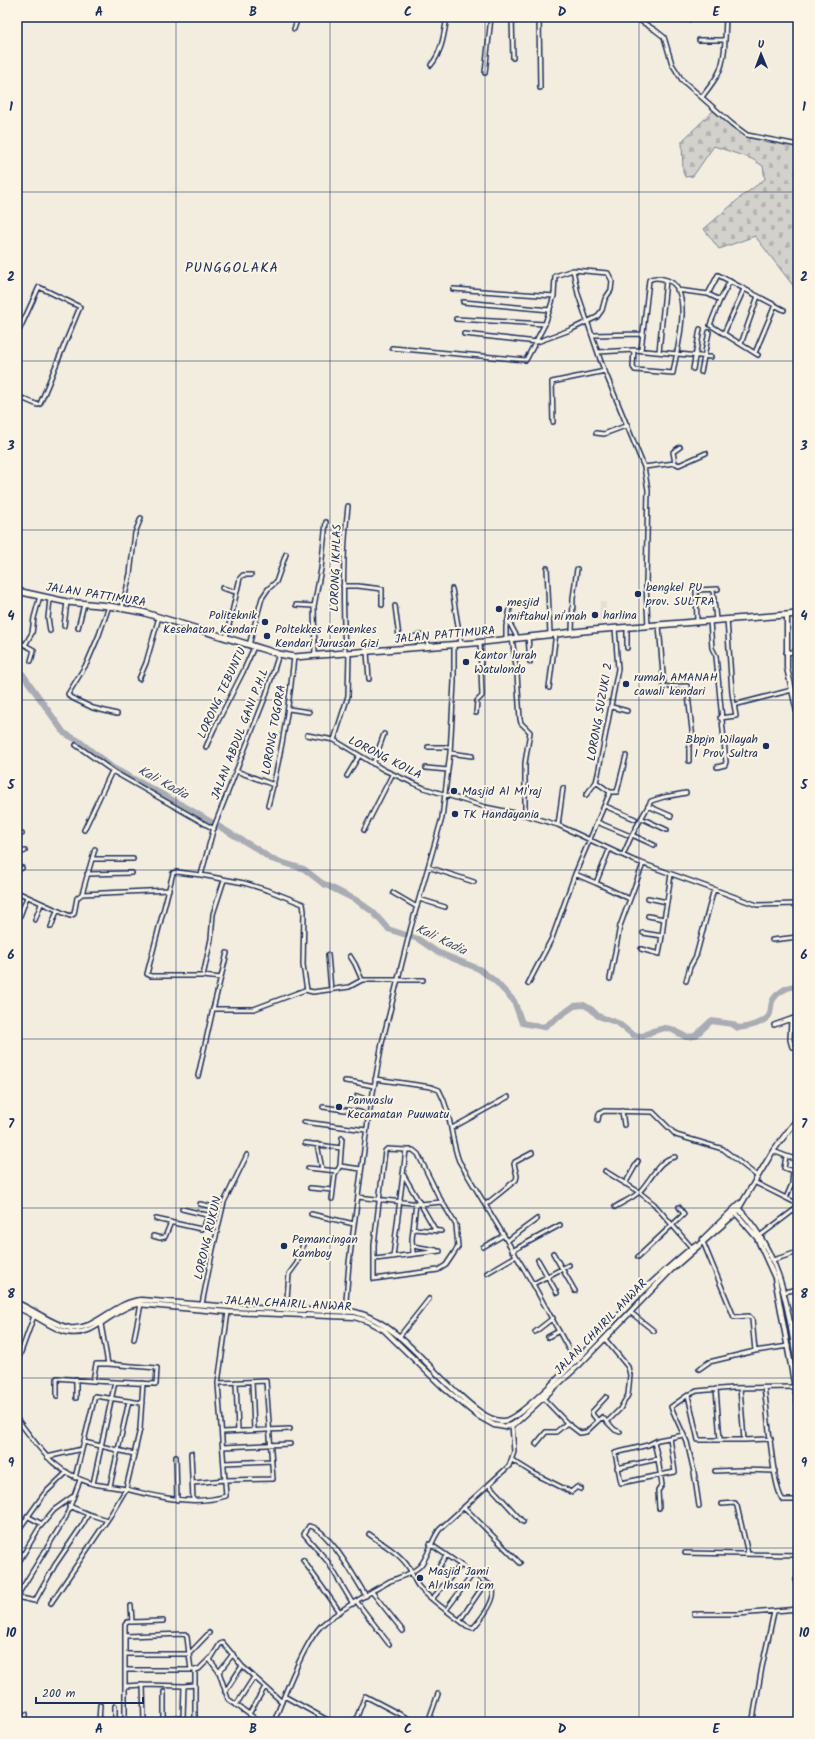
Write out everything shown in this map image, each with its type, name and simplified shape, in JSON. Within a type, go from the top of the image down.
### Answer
[{"type":"highway","name":"JALAN PATTIMURA","points":[[17,591],[67,602],[122,608],[160,617],[252,646],[294,657],[454,645],[615,628],[798,614]]},
{"type":"main road","points":[[787,615],[786,653],[788,674],[798,716]]},
{"type":"main road","name":"JALAN CHAIRIL ANWAR","points":[[17,1308],[60,1330],[70,1332],[84,1331],[101,1324],[128,1306],[142,1304],[202,1304],[345,1313],[367,1320],[384,1330],[445,1389],[478,1416],[499,1426],[512,1425],[580,1364],[671,1270],[738,1208],[773,1151],[798,1118]]},
{"type":"main road","points":[[738,1208],[761,1235],[773,1260],[784,1292],[798,1369]]},
{"type":"main road","points":[[734,1212],[757,1238],[775,1278],[798,1404]]},
{"type":"main road","name":"JALAN CHAIRIL ANWAR","points":[[17,1303],[62,1325],[74,1328],[91,1324],[129,1301],[141,1300],[189,1305],[228,1312],[355,1312],[370,1316],[382,1322],[449,1385],[483,1414],[502,1422],[514,1418],[542,1397],[629,1305],[670,1266],[702,1241]]},
{"type":"main road","points":[[445,1389],[449,1385]]},
{"type":"street","points":[[294,30],[298,17]]},
{"type":"street","points":[[431,66],[437,58],[441,47],[447,17]]},
{"type":"street","points":[[485,73],[491,17]]},
{"type":"street","points":[[512,17],[513,58]]},
{"type":"street","points":[[539,17],[540,88]]},
{"type":"street","points":[[634,17],[664,37],[672,64],[677,73],[732,124],[747,135],[798,145]]},
{"type":"street","points":[[702,97],[719,74],[723,60],[726,17]]},
{"type":"street","points":[[699,40],[725,40]]},
{"type":"street","points":[[573,270],[578,294],[598,352],[644,467],[648,490],[646,585],[648,626]]},
{"type":"street","points":[[392,348],[526,360],[537,342],[550,310],[554,296],[555,276],[573,270],[608,273],[612,281],[611,290],[605,299],[602,310],[596,317],[588,322],[537,342],[464,334]]},
{"type":"street","points":[[708,294],[718,275],[784,310]]},
{"type":"street","points":[[634,350],[633,368],[635,370],[673,372],[682,317],[682,303],[677,290],[670,282],[666,280],[654,278],[649,280],[641,350]]},
{"type":"street","points":[[659,352],[666,280]]},
{"type":"street","points":[[730,281],[710,324],[757,354],[775,305]]},
{"type":"street","points":[[17,335],[39,287],[80,307],[40,404],[38,405],[17,396]]},
{"type":"street","points":[[453,289],[554,296]]},
{"type":"street","points":[[724,333],[744,289]]},
{"type":"street","points":[[677,290],[708,294],[720,300]]},
{"type":"street","points":[[741,344],[758,296]]},
{"type":"street","points":[[463,302],[550,310]]},
{"type":"street","points":[[456,319],[545,324]]},
{"type":"street","points":[[692,369],[700,329]]},
{"type":"street","points":[[701,372],[709,332]]},
{"type":"street","points":[[592,335],[643,334]]},
{"type":"street","points":[[598,352],[641,350],[711,357]]},
{"type":"street","points":[[553,422],[552,382],[605,371]]},
{"type":"street","points":[[596,433],[604,434],[628,425]]},
{"type":"street","points":[[675,463],[673,452],[680,447]]},
{"type":"street","points":[[644,467],[675,463],[676,465],[682,464],[706,454]]},
{"type":"street","name":"LORONG IKHLAS","points":[[348,506],[344,542],[343,586],[348,653]]},
{"type":"street","points":[[122,608],[130,574],[135,533],[141,518]]},
{"type":"street","points":[[315,656],[314,606],[321,569],[326,522]]},
{"type":"street","name":"LORONG TEBUNTU","points":[[206,747],[214,728],[244,672],[252,646],[262,598],[268,589],[276,582],[286,554]]},
{"type":"street","points":[[547,568],[553,634],[548,688]]},
{"type":"street","points":[[572,632],[573,598],[577,569]]},
{"type":"street","points":[[226,638],[240,577],[251,575]]},
{"type":"street","points":[[343,586],[358,586],[382,590],[382,605]]},
{"type":"street","points":[[222,588],[236,592]]},
{"type":"street","points":[[452,589],[461,644]]},
{"type":"street","points":[[697,622],[696,590],[718,590]]},
{"type":"street","points":[[714,590],[716,620]]},
{"type":"street","points":[[25,645],[32,633],[40,596]]},
{"type":"street","points":[[50,599],[48,618],[50,631]]},
{"type":"street","points":[[64,626],[67,602]]},
{"type":"street","points":[[78,628],[84,604]]},
{"type":"street","points":[[296,605],[314,606]]},
{"type":"street","points":[[109,606],[87,663],[68,694],[70,697],[93,708],[117,714]]},
{"type":"street","points":[[395,606],[399,637],[406,639],[416,636],[423,636],[426,638],[429,647]]},
{"type":"street","points":[[506,639],[506,626],[510,608]]},
{"type":"street","points":[[139,679],[160,617]]},
{"type":"street","points":[[720,718],[736,716],[727,619]]},
{"type":"street","points":[[508,620],[514,638],[520,719],[521,723],[530,732],[525,764],[525,815]]},
{"type":"street","points":[[710,621],[712,648],[716,656],[720,718],[726,765],[717,767]]},
{"type":"street","points":[[659,625],[664,687],[687,686],[693,739],[689,746],[689,761]]},
{"type":"street","name":"LORONG SUZUKI 2","points":[[586,795],[596,782],[612,707],[619,666],[615,628]]},
{"type":"street","points":[[627,628],[627,648]]},
{"type":"street","points":[[528,636],[530,662]]},
{"type":"street","points":[[17,641],[34,650],[31,661]]},
{"type":"street","points":[[476,714],[477,701],[482,696],[480,642]]},
{"type":"street","points":[[345,1313],[354,1224],[366,1130],[384,1032],[411,927],[440,829],[446,795],[454,682],[454,645]]},
{"type":"street","points":[[786,653],[793,652],[798,648]]},
{"type":"street","points":[[367,652],[369,680]]},
{"type":"street","name":"LORONG KOILA","points":[[348,653],[348,696],[334,740],[373,764],[392,774],[446,795],[496,810],[525,815],[558,825],[609,850],[643,864],[757,905],[798,904]]},
{"type":"street","name":"JALAN ABDUL GANI P.H.L","points":[[201,875],[214,828],[268,689],[279,654]]},
{"type":"street","name":"LORONG TOGORA","points":[[268,806],[274,785],[288,709],[294,657]]},
{"type":"street","points":[[734,705],[792,690]]},
{"type":"street","points":[[612,707],[627,711]]},
{"type":"street","points":[[288,709],[308,712]]},
{"type":"street","points":[[373,764],[384,734]]},
{"type":"street","points":[[307,735],[334,740]]},
{"type":"street","points":[[76,745],[114,772],[214,828]]},
{"type":"street","points":[[428,747],[450,748]]},
{"type":"street","points":[[450,753],[472,756]]},
{"type":"street","points":[[347,776],[359,756]]},
{"type":"street","points":[[596,782],[610,792],[615,793],[618,791],[626,756]]},
{"type":"street","points":[[426,768],[448,770]]},
{"type":"street","points":[[236,771],[274,785]]},
{"type":"street","points":[[84,830],[111,773],[114,772]]},
{"type":"street","points":[[364,830],[392,774]]},
{"type":"street","points":[[558,825],[563,788]]},
{"type":"street","points":[[528,984],[552,938],[575,874],[610,792]]},
{"type":"street","points":[[624,855],[630,835],[648,806],[654,800],[686,793]]},
{"type":"street","points":[[605,806],[635,819]]},
{"type":"street","points":[[648,806],[671,816]]},
{"type":"street","points":[[640,818],[667,830]]},
{"type":"street","points":[[597,822],[654,846]]},
{"type":"street","points":[[17,836],[22,834]]},
{"type":"street","points":[[82,894],[94,849]]},
{"type":"street","points":[[596,883],[609,850]]},
{"type":"street","points":[[17,854],[25,851]]},
{"type":"street","points":[[92,859],[133,859]]},
{"type":"street","points":[[610,979],[620,926],[643,864]]},
{"type":"street","points":[[428,867],[474,882]]},
{"type":"street","points":[[17,871],[22,868]]},
{"type":"street","points":[[221,978],[202,976],[148,975],[169,890],[175,872],[244,883],[303,904],[303,965],[307,990]]},
{"type":"street","points":[[87,874],[132,873]]},
{"type":"street","points":[[575,874],[630,899]]},
{"type":"street","points":[[641,949],[658,954],[671,874]]},
{"type":"street","points":[[202,976],[211,939],[213,914],[224,880]]},
{"type":"street","points":[[686,981],[690,967],[696,956],[714,889]]},
{"type":"street","points":[[17,892],[57,911],[73,916],[77,898],[82,894],[169,890]]},
{"type":"street","points":[[393,893],[417,907]]},
{"type":"street","points":[[20,916],[27,897]]},
{"type":"street","points":[[648,898],[667,902]]},
{"type":"street","points":[[419,899],[445,907]]},
{"type":"street","points":[[35,920],[41,904]]},
{"type":"street","points":[[51,927],[57,911]]},
{"type":"street","points":[[648,916],[664,919]]},
{"type":"street","points":[[643,932],[662,936]]},
{"type":"street","points":[[772,940],[798,937]]},
{"type":"street","points":[[198,1076],[227,953]]},
{"type":"street","points":[[328,955],[331,990]]},
{"type":"street","points":[[350,956],[362,980]]},
{"type":"street","points":[[213,1010],[254,1009],[307,990],[314,992],[331,990],[352,986],[362,980],[423,980]]},
{"type":"street","points":[[774,1025],[798,1017]]},
{"type":"street","points":[[791,1019],[790,1045],[792,1047],[798,1047]]},
{"type":"street","points":[[375,1079],[431,1087],[439,1090],[447,1108],[459,1161],[580,1364]]},
{"type":"street","points":[[344,1082],[354,1082],[374,1086]]},
{"type":"street","points":[[358,1096],[371,1101]]},
{"type":"street","points":[[452,1128],[508,1097]]},
{"type":"street","points":[[323,1107],[360,1112],[368,1120]]},
{"type":"street","points":[[598,1120],[599,1114],[604,1110],[653,1112],[673,1133],[682,1138],[723,1149],[757,1176]]},
{"type":"street","points":[[622,1111],[624,1125]]},
{"type":"street","points":[[304,1122],[366,1130]]},
{"type":"street","points":[[332,1199],[337,1171],[340,1166],[342,1138]]},
{"type":"street","points":[[304,1142],[341,1148]]},
{"type":"street","points":[[317,1144],[322,1170]]},
{"type":"street","points":[[386,1150],[413,1150],[418,1154],[442,1202],[456,1225],[458,1234],[458,1249],[446,1265],[436,1270],[374,1279],[374,1245],[380,1200],[386,1150]]},
{"type":"street","points":[[393,1257],[403,1174],[404,1152],[406,1150]]},
{"type":"street","points":[[773,1151],[798,1160]]},
{"type":"street","points":[[485,1205],[516,1180],[517,1176],[514,1164],[515,1162],[532,1153]]},
{"type":"street","name":"LORONG RUKUN","points":[[202,1304],[222,1209],[247,1155]]},
{"type":"street","points":[[786,1156],[784,1168],[792,1171],[793,1173],[786,1198]]},
{"type":"street","points":[[615,1207],[639,1192],[663,1163],[669,1158],[675,1157]]},
{"type":"street","points":[[625,1184],[638,1161]]},
{"type":"street","points":[[340,1166],[361,1169]]},
{"type":"street","points":[[308,1168],[337,1171]]},
{"type":"street","points":[[605,1171],[639,1192],[660,1209],[692,1248]]},
{"type":"street","points":[[403,1174],[436,1231]]},
{"type":"street","points":[[754,1182],[798,1205],[761,1235]]},
{"type":"street","points":[[310,1188],[333,1190]]},
{"type":"street","points":[[358,1197],[420,1204],[442,1202]]},
{"type":"street","points":[[413,1254],[413,1229],[416,1203]]},
{"type":"street","points":[[200,1204],[222,1209]]},
{"type":"street","points":[[638,1257],[674,1225],[684,1214],[679,1207]]},
{"type":"street","points":[[156,1219],[201,1229],[204,1228],[208,1216],[206,1214],[182,1209]]},
{"type":"street","points":[[310,1214],[354,1224]]},
{"type":"street","points":[[507,1241],[537,1219]]},
{"type":"street","points":[[153,1236],[160,1238],[165,1237],[171,1222]]},
{"type":"street","points":[[206,1223],[218,1226]]},
{"type":"street","points":[[512,1250],[560,1225]]},
{"type":"street","points":[[413,1229],[441,1231]]},
{"type":"street","points":[[482,1247],[504,1235]]},
{"type":"street","points":[[286,1310],[289,1274],[297,1263],[304,1241]]},
{"type":"street","points":[[702,1241],[734,1317],[749,1316],[752,1318],[755,1351]]},
{"type":"street","points":[[375,1259],[440,1251],[413,1246]]},
{"type":"street","points":[[773,1260],[798,1252]]},
{"type":"street","points":[[553,1253],[575,1291]]},
{"type":"street","points":[[487,1273],[516,1256]]},
{"type":"street","points":[[538,1260],[557,1293]]},
{"type":"street","points":[[533,1284],[569,1265]]},
{"type":"street","points":[[784,1292],[798,1290]]},
{"type":"street","points":[[399,1337],[429,1299]]},
{"type":"street","points":[[134,1339],[142,1304]]},
{"type":"street","points":[[17,1419],[47,1458],[80,1480],[93,1484],[126,1489],[177,1500],[215,1499],[226,1496],[218,1383],[228,1312]]},
{"type":"street","points":[[630,1312],[654,1332]]},
{"type":"street","points":[[17,1363],[34,1316]]},
{"type":"street","points":[[535,1332],[553,1318]]},
{"type":"street","points":[[101,1324],[108,1364]]},
{"type":"street","points":[[548,1337],[559,1331]]},
{"type":"street","points":[[793,1337],[798,1336]]},
{"type":"street","points":[[605,1339],[628,1367],[630,1375],[628,1395],[620,1409],[607,1422]]},
{"type":"street","points":[[700,1369],[709,1362],[755,1351],[788,1346]]},
{"type":"street","points":[[57,1396],[57,1378],[76,1380],[93,1381],[115,1382],[143,1383],[156,1384],[157,1368],[96,1364],[93,1381]]},
{"type":"street","points":[[76,1380],[76,1398]]},
{"type":"street","points":[[193,1483],[225,1480],[273,1479],[266,1381],[218,1383]]},
{"type":"street","points":[[93,1484],[115,1382]]},
{"type":"street","points":[[236,1382],[238,1431]]},
{"type":"street","points":[[252,1382],[254,1430]]},
{"type":"street","points":[[51,1604],[108,1520],[126,1489],[140,1429],[143,1383]]},
{"type":"street","points":[[699,1506],[694,1472],[684,1435],[670,1407],[697,1391],[740,1388],[795,1387]]},
{"type":"street","points":[[740,1388],[744,1440]]},
{"type":"street","points":[[764,1388],[775,1472],[782,1500],[798,1500]]},
{"type":"street","points":[[716,1389],[720,1440]]},
{"type":"street","points":[[688,1395],[698,1440],[771,1439]]},
{"type":"street","points":[[75,1478],[95,1396],[142,1403]]},
{"type":"street","points":[[542,1397],[567,1423],[577,1431],[582,1433],[602,1418],[615,1430],[620,1432]]},
{"type":"street","points":[[598,1421],[592,1412],[606,1397]]},
{"type":"street","points":[[110,1486],[129,1401]]},
{"type":"street","points":[[536,1444],[546,1432],[556,1432],[567,1423]]},
{"type":"street","points":[[274,1722],[284,1696],[314,1635],[323,1624],[372,1592],[411,1572],[422,1563],[430,1544],[440,1529],[509,1466],[514,1452],[515,1442],[512,1425]]},
{"type":"street","points":[[222,1432],[290,1429]]},
{"type":"street","points":[[670,1438],[676,1471],[622,1483],[617,1468],[616,1452],[648,1445],[654,1442],[670,1438],[684,1435]]},
{"type":"street","points":[[84,1442],[134,1454]]},
{"type":"street","points":[[654,1442],[662,1485],[658,1493],[659,1508]]},
{"type":"street","points":[[223,1447],[290,1444]]},
{"type":"street","points":[[47,1458],[82,1449]]},
{"type":"street","points":[[191,1452],[193,1500]]},
{"type":"street","points":[[176,1457],[177,1500]]},
{"type":"street","points":[[617,1468],[658,1459]]},
{"type":"street","points":[[512,1460],[571,1492],[577,1487],[581,1489]]},
{"type":"street","points":[[224,1463],[272,1462]]},
{"type":"street","points":[[715,1472],[740,1470],[775,1472]]},
{"type":"street","points":[[17,1532],[44,1494],[67,1472]]},
{"type":"street","points":[[80,1480],[72,1497],[66,1517],[19,1593],[21,1598],[35,1601],[55,1565],[83,1524],[88,1514]]},
{"type":"street","points":[[489,1485],[523,1522]]},
{"type":"street","points":[[17,1565],[42,1524],[54,1510],[72,1497]]},
{"type":"street","points":[[722,1504],[735,1503],[737,1506],[748,1554]]},
{"type":"street","points":[[69,1506],[108,1520]]},
{"type":"street","points":[[464,1507],[520,1563]]},
{"type":"street","points":[[27,1516],[42,1524]]},
{"type":"street","points":[[353,1604],[328,1562],[304,1534],[309,1526],[317,1530],[334,1546],[366,1596]]},
{"type":"street","points":[[369,1534],[381,1542],[408,1566],[419,1587],[432,1599],[471,1628],[474,1627],[494,1598],[494,1589],[430,1544]]},
{"type":"street","points":[[685,1553],[798,1555]]},
{"type":"street","points":[[437,1570],[446,1556]]},
{"type":"street","points":[[303,1560],[340,1612]]},
{"type":"street","points":[[432,1599],[460,1566]]},
{"type":"street","points":[[446,1610],[473,1574]]},
{"type":"street","points":[[460,1620],[486,1582]]},
{"type":"street","points":[[372,1592],[403,1631]]},
{"type":"street","points":[[357,1602],[389,1644]]},
{"type":"street","points":[[131,1606],[132,1622]]},
{"type":"street","points":[[694,1614],[738,1614],[798,1609]]},
{"type":"street","points":[[754,1719],[762,1667],[774,1612]]},
{"type":"street","points":[[125,1722],[126,1623],[163,1621]]},
{"type":"street","points":[[126,1654],[189,1654],[209,1633]]},
{"type":"street","points":[[125,1636],[185,1634],[187,1637],[195,1686],[195,1722]]},
{"type":"street","points":[[125,1670],[193,1670],[202,1666],[222,1643],[242,1666],[282,1702]]},
{"type":"street","points":[[219,1672],[233,1654]]},
{"type":"street","points":[[210,1658],[219,1672],[228,1700],[260,1722]]},
{"type":"street","points":[[225,1692],[242,1666]]},
{"type":"street","points":[[236,1705],[254,1677]]},
{"type":"street","points":[[143,1685],[144,1722]]},
{"type":"street","points":[[125,1686],[195,1686]]},
{"type":"street","points":[[164,1692],[164,1721],[183,1718],[184,1686]]},
{"type":"street","points":[[249,1714],[265,1687]]},
{"type":"street","points":[[428,1722],[438,1694]]},
{"type":"street","points":[[284,1696],[331,1722]]},
{"type":"street","points":[[355,1722],[364,1696],[406,1720],[418,1722]]},
{"type":"street","points":[[100,1705],[100,1722]]},
{"type":"street","points":[[115,1706],[115,1722]]},
{"type":"street","points":[[26,1714],[26,1722]]},
{"type":"shaded area","points":[[600,601],[606,602],[605,623],[599,623]]},
{"type":"green space","points":[[713,111],[731,126],[747,136],[798,147],[798,292],[755,236],[719,249],[704,229],[741,197],[765,179],[763,166],[752,159],[714,146],[693,176],[685,177],[683,172],[682,141]]},
{"type":"waterway","name":"Kali Kadia","points":[[17,666],[64,733],[79,741],[113,768],[191,810],[257,849],[271,859],[304,869],[322,883],[356,900],[373,912],[388,929],[418,939],[437,952],[479,969],[495,981],[514,1001],[522,1023],[544,1027],[574,1006],[584,1005],[598,1016],[618,1023],[633,1035],[643,1036],[653,1031],[665,1028],[671,1029],[686,1037],[695,1036],[711,1021],[732,1024],[738,1028],[762,1022],[769,1015],[773,999],[785,989],[795,986],[798,979]]},
{"type":"place","name":"bengkel PU prov. SULTRA","points":[[638,594]]},
{"type":"place","name":"mesjid miftahul ni'mah","points":[[499,609]]},
{"type":"place","name":"harlina","points":[[595,615]]},
{"type":"place","name":"Politeknik Kesehatan Kendari","points":[[265,622]]},
{"type":"place","name":"Poltekkes Kemenkes Kendari Jurusan Gizi","points":[[267,636]]},
{"type":"place","name":"Kantor lurah Watulondo","points":[[466,662]]},
{"type":"place","name":"rumah AMANAH cawali kendari","points":[[626,684]]},
{"type":"place","name":"Bbpjn Wilayah 1 Prov Sultra","points":[[766,746]]},
{"type":"place","name":"Masjid Al MI'raj","points":[[454,791]]},
{"type":"place","name":"TK Handayania","points":[[455,814]]},
{"type":"place","name":"Panwaslu Kecamatan Puuwatu","points":[[339,1107]]},
{"type":"place","name":"Pemancingan Kamboy","points":[[284,1246]]},
{"type":"place","name":"Masjid Jami Al Ihsan Icm","points":[[420,1578]]},
{"type":"district","name":"PUNGGOLAKA","points":[[232,268]]}]
